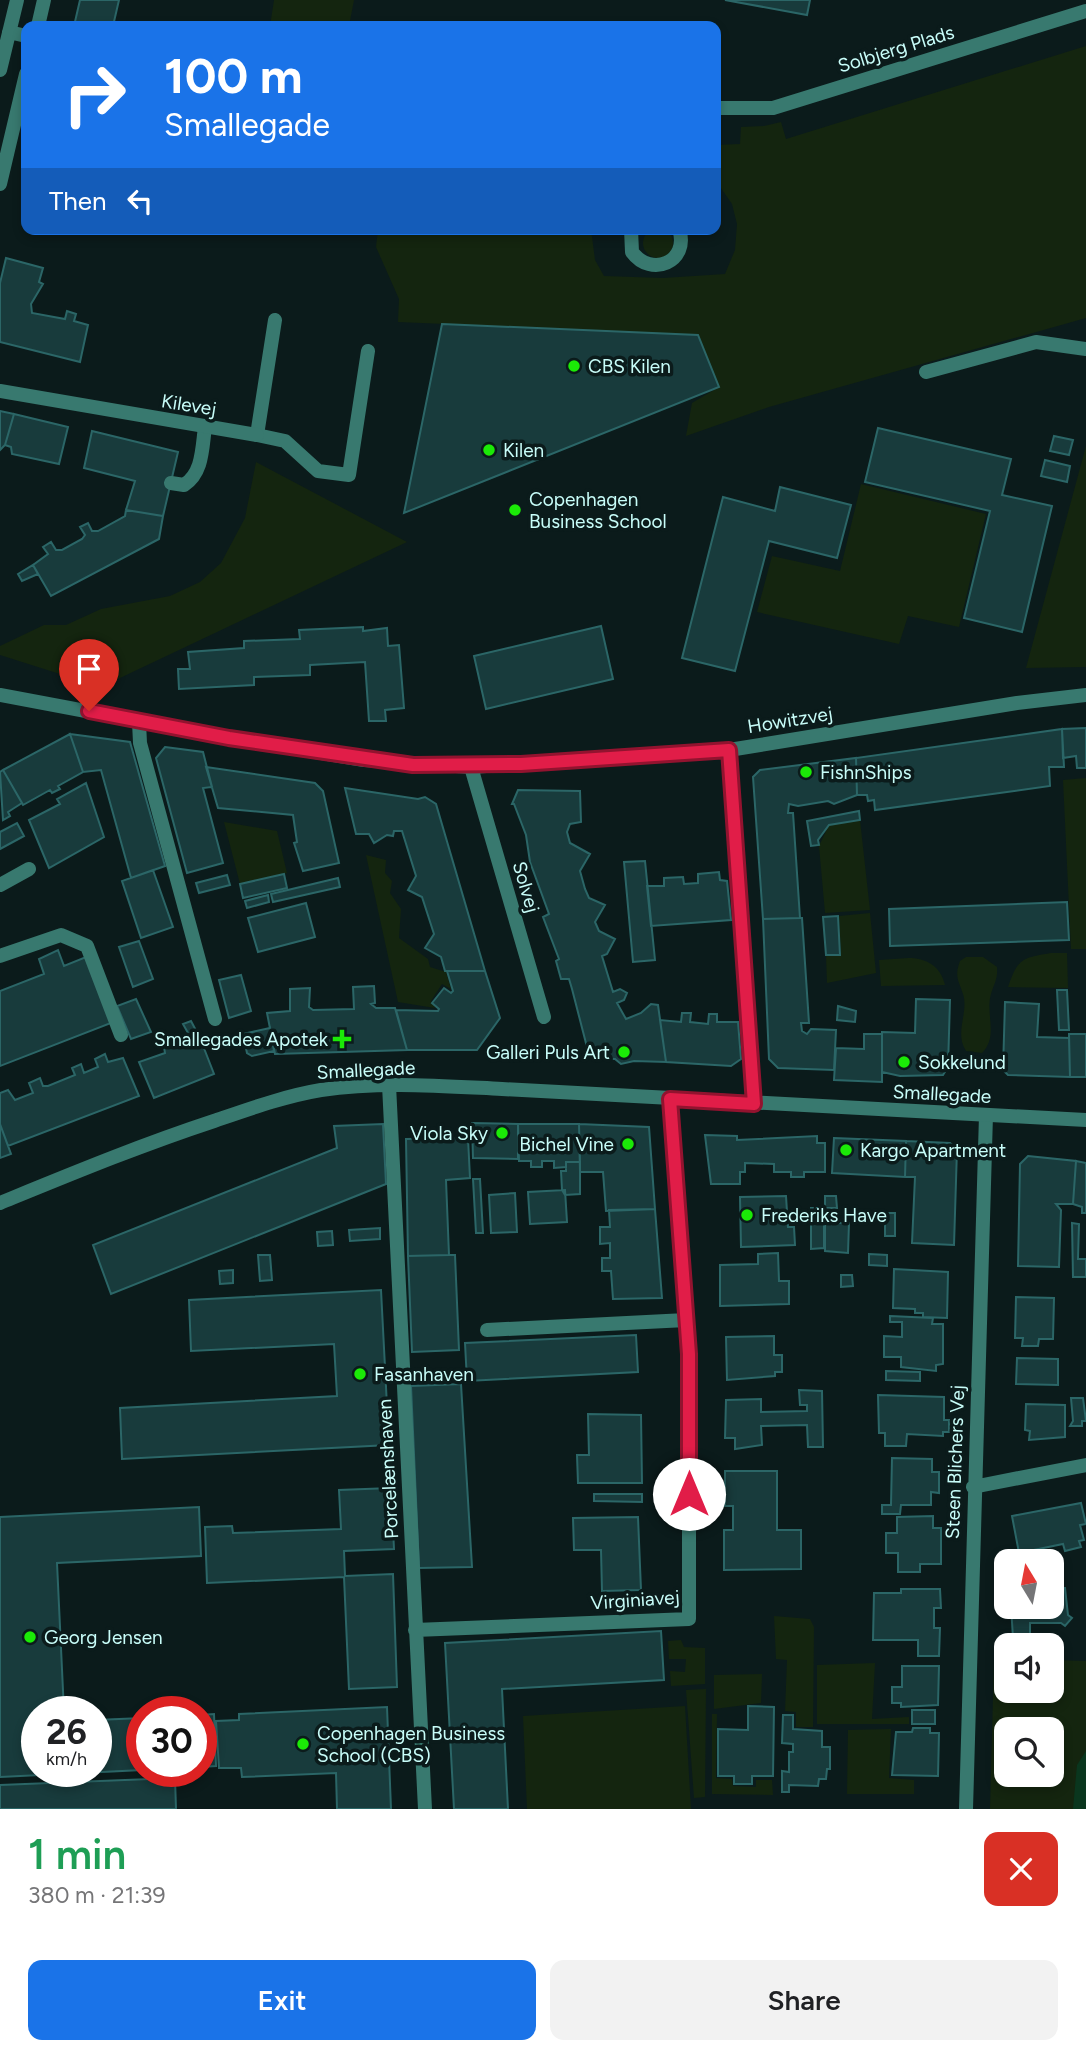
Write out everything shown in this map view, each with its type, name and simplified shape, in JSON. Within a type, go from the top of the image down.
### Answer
[{"type":"street","points":[[0,70],[5,31],[17,0]]},
{"type":"street","points":[[39,21],[44,0]]},
{"type":"street","name":"Solbjerg Plads","points":[[721,108],[773,108],[1086,11]]},
{"type":"street","points":[[0,184],[21,95]]},
{"type":"street","points":[[630,235],[629,244],[632,252],[643,264],[656,267],[676,257],[681,244],[680,235]]},
{"type":"street","points":[[257,435],[275,320]]},
{"type":"street","points":[[926,372],[1036,342],[1086,349]]},
{"type":"street","name":"Kilevej","points":[[0,391],[285,441],[318,471],[349,475],[368,351]]},
{"type":"street","points":[[170,483],[184,485],[193,480],[198,469],[205,427]]},
{"type":"street","name":"Howitzvej","points":[[0,695],[139,722],[364,760],[471,767],[729,750],[1017,703],[1086,695]]},
{"type":"street","points":[[139,722],[140,743],[215,1019]]},
{"type":"street","points":[[729,750],[754,1104]]},
{"type":"street","name":"Solvej","points":[[471,767],[544,1017]]},
{"type":"street","points":[[0,885],[29,869]]},
{"type":"street","points":[[0,957],[61,934],[87,946],[121,1035]]},
{"type":"street","name":"Smallegade","points":[[0,1203],[153,1141],[253,1107],[321,1090],[388,1085],[1086,1120]]},
{"type":"street","name":"Porcelænshaven","points":[[388,1085],[425,1809]]},
{"type":"street","name":"Virginiavej","points":[[415,1630],[616,1626],[689,1619],[686,1321],[670,1099]]},
{"type":"street","name":"Steen Blichers Vej","points":[[966,1809],[986,1115]]},
{"type":"street","points":[[487,1330],[686,1321]]},
{"type":"street","points":[[974,1487],[1086,1465]]},
{"type":"shaded area","points":[[274,0],[354,0],[350,21],[271,21]]},
{"type":"shaded area","points":[[1086,46],[1086,318],[769,407],[686,436],[692,403],[719,387],[698,335],[398,322],[399,299],[376,247],[377,235],[592,235],[595,260],[604,276],[663,278],[725,274],[735,250],[737,224],[732,204],[721,188],[721,145],[740,144],[741,127],[781,122],[786,139]]},
{"type":"shaded area","points":[[645,235],[672,237],[672,249],[664,257],[652,257],[644,249]]},
{"type":"shaded area","points":[[1086,446],[1086,667],[1026,668]]},
{"type":"shaded area","points":[[256,462],[407,542],[101,687],[0,655],[0,646],[44,625],[66,625],[101,609],[170,596],[200,582],[221,563],[245,518]]},
{"type":"shaded area","points":[[861,484],[986,514],[959,627],[908,616],[899,644],[757,612],[772,556],[840,571]]},
{"type":"shaded area","points":[[1086,778],[1086,949],[1071,949],[1063,780]]},
{"type":"shaded area","points":[[860,820],[870,910],[825,913],[819,846],[829,825]]},
{"type":"shaded area","points":[[224,822],[277,831],[287,873],[240,884]]},
{"type":"shaded area","points":[[366,855],[386,860],[385,873],[392,881],[390,893],[401,909],[399,938],[428,959],[430,967],[446,972],[451,989],[442,984],[431,1001],[435,1008],[398,1002]]},
{"type":"shaded area","points":[[870,913],[876,973],[827,983],[826,956],[841,956],[839,916]]},
{"type":"shaded area","points":[[1051,953],[1067,953],[1068,988],[1008,987],[1022,961]]},
{"type":"shaded area","points":[[966,957],[983,957],[997,967],[990,1002],[990,1039],[982,1053],[966,1051],[961,1037],[964,1001],[957,971],[960,961]]},
{"type":"shaded area","points":[[909,958],[932,965],[940,973],[945,985],[881,986],[879,960]]},
{"type":"shaded area","points":[[774,1616],[810,1619],[814,1627],[813,1727],[796,1727],[796,1712],[785,1711],[787,1660],[776,1659]]},
{"type":"shaded area","points":[[681,1640],[684,1647],[705,1648],[705,1684],[671,1686],[670,1671],[685,1672],[686,1659],[669,1659],[668,1641]]},
{"type":"shaded area","points":[[994,1659],[994,1703],[1064,1703],[1064,1660],[1086,1661],[1086,1809],[990,1809]]},
{"type":"shaded area","points":[[875,1663],[872,1719],[909,1717],[909,1724],[817,1724],[817,1665]]},
{"type":"shaded area","points":[[762,1674],[761,1703],[714,1709],[714,1675]]},
{"type":"shaded area","points":[[706,1689],[705,1797],[694,1798],[686,1690]]},
{"type":"shaded area","points":[[685,1706],[691,1809],[527,1809],[523,1716]]},
{"type":"shaded area","points":[[712,1714],[717,1714],[716,1778],[732,1779],[733,1786],[756,1787],[756,1780],[772,1780],[773,1795],[712,1794]]},
{"type":"shaded area","points":[[891,1729],[889,1778],[914,1780],[914,1794],[847,1794],[848,1730]]},
{"type":"shaded area","points":[[1086,1751],[1086,1809],[1073,1809],[1077,1765]]},
{"type":"building","points":[[80,0],[119,0],[114,21],[75,21]]},
{"type":"building","points":[[725,0],[810,0],[807,15]]},
{"type":"building","points":[[6,258],[43,268],[39,282],[43,284],[31,304],[32,313],[65,319],[67,311],[76,314],[74,321],[88,325],[80,362],[0,342],[0,283]]},
{"type":"building","name":"Kilen","points":[[442,324],[698,335],[719,387],[404,513]]},
{"type":"building","points":[[0,411],[14,414],[5,445],[0,450]]},
{"type":"building","points":[[14,414],[68,427],[59,464],[12,454],[11,447],[5,445]]},
{"type":"building","points":[[878,428],[1011,459],[1002,495],[1052,506],[1022,632],[964,618],[990,511],[865,482]]},
{"type":"building","points":[[92,431],[178,452],[163,516],[126,510],[135,481],[84,468]]},
{"type":"building","points":[[1054,436],[1073,440],[1069,455],[1050,451]]},
{"type":"building","points":[[1045,460],[1070,466],[1067,482],[1041,476]]},
{"type":"building","points":[[780,487],[851,505],[837,558],[769,541],[735,671],[682,658],[723,497],[775,511]]},
{"type":"building","points":[[126,510],[163,516],[159,539],[51,596],[33,565],[48,554],[43,547],[51,542],[56,550],[62,550],[82,539],[85,535],[80,527],[88,523],[92,531],[98,531],[125,516]]},
{"type":"building","points":[[33,565],[38,574],[22,581],[18,574]]},
{"type":"building","points":[[601,626],[613,679],[486,709],[474,656]]},
{"type":"building","points":[[363,627],[363,631],[387,628],[388,646],[399,645],[404,708],[385,710],[386,721],[369,721],[365,662],[310,665],[310,675],[254,677],[254,685],[179,689],[178,669],[190,669],[188,652],[244,648],[244,641],[300,639],[299,630]]},
{"type":"building","points":[[1086,728],[1086,768],[1077,768],[1076,756],[1063,758],[1062,729]]},
{"type":"building","points":[[1062,729],[1064,767],[1049,767],[1050,786],[875,810],[874,800],[868,801],[867,795],[857,795],[856,758]]},
{"type":"building","points":[[70,734],[130,742],[165,866],[131,878],[101,770],[83,772]]},
{"type":"building","points":[[70,734],[83,772],[58,786],[60,789],[52,793],[50,790],[23,805],[3,770]]},
{"type":"building","points":[[165,747],[203,752],[212,787],[203,788],[223,863],[187,873],[156,758]]},
{"type":"building","points":[[856,758],[857,795],[834,804],[828,801],[798,806],[789,804],[788,813],[793,813],[800,918],[763,919],[753,777],[760,770]]},
{"type":"building","points":[[206,767],[315,783],[323,791],[339,863],[303,871],[294,843],[297,842],[293,815],[218,808]]},
{"type":"building","points":[[3,770],[22,803],[8,812],[10,816],[3,820],[0,772]]},
{"type":"building","points":[[86,783],[104,837],[49,868],[29,820],[60,804],[57,799]]},
{"type":"building","points":[[345,788],[418,799],[425,797],[436,804],[485,971],[445,971],[441,957],[425,948],[434,934],[422,897],[408,890],[416,876],[402,831],[394,831],[393,836],[387,835],[374,843],[369,834],[356,834]]},
{"type":"building","points":[[518,790],[580,791],[581,822],[570,824],[567,832],[570,843],[590,854],[580,871],[585,889],[589,898],[605,905],[595,922],[599,931],[615,939],[607,954],[602,956],[613,992],[620,989],[627,993],[624,1000],[617,1003],[626,1019],[641,1013],[651,1004],[658,1005],[666,1062],[634,1061],[621,1064],[615,1059],[593,1058],[588,1051],[569,979],[561,979],[556,961],[559,959],[543,917],[549,914],[530,862],[526,835],[512,804]]},
{"type":"building","points":[[859,811],[860,820],[829,825],[818,840],[819,845],[811,846],[807,821]]},
{"type":"building","points":[[17,823],[24,836],[0,849],[0,832]]},
{"type":"building","points":[[645,861],[655,960],[633,962],[624,862]]},
{"type":"building","points":[[153,870],[173,927],[141,938],[122,881]]},
{"type":"building","points":[[719,872],[720,880],[727,881],[731,920],[651,926],[647,886],[664,886],[664,878],[683,877],[684,884],[698,883],[698,874]]},
{"type":"building","points":[[284,874],[287,888],[243,898],[240,884]]},
{"type":"building","points":[[227,875],[230,885],[199,893],[196,883]]},
{"type":"building","points":[[338,878],[340,887],[273,902],[271,894]]},
{"type":"building","points":[[268,895],[269,902],[247,908],[245,901]]},
{"type":"building","points":[[1067,902],[1069,940],[890,946],[889,909]]},
{"type":"building","points":[[306,903],[315,937],[258,952],[248,918]]},
{"type":"building","points":[[838,916],[840,955],[826,955],[823,917]]},
{"type":"building","points":[[802,918],[809,1023],[801,1023],[802,1031],[807,1034],[811,1029],[836,1030],[834,1070],[778,1068],[769,1059],[763,919]]},
{"type":"building","points":[[139,941],[153,979],[133,987],[119,947]]},
{"type":"building","points":[[58,950],[64,966],[86,957],[111,1023],[0,1066],[0,991],[44,974],[39,959]]},
{"type":"building","points":[[447,971],[485,971],[500,1018],[477,1050],[407,1050],[396,1010],[438,1011],[432,1003],[444,988],[451,993],[453,991]]},
{"type":"building","points":[[241,975],[251,1011],[229,1018],[219,980]]},
{"type":"building","points":[[374,986],[375,1003],[371,1004],[376,1008],[395,1008],[407,1050],[275,1054],[267,1013],[290,1011],[290,989],[310,988],[309,1007],[313,1010],[354,1009],[353,987]]},
{"type":"building","points":[[1057,990],[1067,990],[1069,1030],[1059,1030]]},
{"type":"building","points":[[136,999],[151,1032],[131,1039],[117,1006]]},
{"type":"building","points":[[916,999],[950,1000],[948,1067],[943,1075],[900,1076],[882,1072],[882,1032],[915,1033]]},
{"type":"building","points":[[1005,1002],[1039,1004],[1037,1037],[1069,1038],[1070,1077],[1008,1075],[1003,1070]]},
{"type":"building","points":[[838,1006],[856,1011],[855,1022],[837,1020]]},
{"type":"building","points":[[682,1013],[691,1013],[690,1022],[708,1024],[709,1014],[717,1014],[717,1022],[738,1022],[741,1059],[731,1066],[666,1062],[660,1020],[681,1022]]},
{"type":"building","points":[[191,1021],[200,1038],[188,1033],[183,1024]]},
{"type":"building","points":[[270,1028],[274,1051],[252,1056],[247,1053],[243,1034]]},
{"type":"building","points":[[864,1034],[882,1034],[882,1082],[834,1080],[836,1048],[864,1049]]},
{"type":"building","points":[[1069,1034],[1086,1034],[1086,1077],[1070,1077]]},
{"type":"building","points":[[200,1038],[214,1074],[154,1098],[139,1062],[165,1053],[164,1047],[174,1044],[176,1048]]},
{"type":"building","points":[[105,1054],[108,1062],[123,1058],[139,1096],[8,1146],[0,1124],[0,1093],[8,1090],[15,1100],[33,1093],[29,1083],[40,1078],[43,1086],[48,1086],[75,1075],[72,1068],[81,1064],[84,1073],[98,1067],[95,1059]]},
{"type":"building","points":[[472,1123],[518,1124],[518,1159],[473,1158]]},
{"type":"building","points":[[0,1124],[11,1154],[0,1158]]},
{"type":"building","points":[[383,1124],[386,1184],[111,1294],[93,1245],[337,1148],[334,1126]]},
{"type":"building","points":[[518,1124],[579,1124],[580,1162],[566,1162],[566,1167],[554,1168],[554,1161],[542,1161],[542,1167],[531,1167],[531,1161],[519,1161]]},
{"type":"building","points":[[579,1124],[649,1127],[655,1209],[606,1211],[603,1172],[580,1172]]},
{"type":"building","points":[[705,1135],[737,1136],[737,1140],[817,1136],[817,1143],[825,1143],[825,1172],[804,1172],[804,1177],[791,1177],[791,1172],[774,1172],[774,1164],[745,1163],[745,1172],[740,1172],[740,1184],[711,1184]]},
{"type":"building","points":[[468,1138],[470,1178],[446,1180],[449,1255],[408,1256],[406,1139]]},
{"type":"building","points":[[834,1138],[906,1141],[905,1177],[832,1173]]},
{"type":"building","points":[[906,1141],[950,1143],[957,1149],[954,1245],[912,1243],[915,1177],[905,1177]]},
{"type":"building","points":[[1028,1156],[1076,1161],[1073,1204],[1056,1204],[1061,1210],[1059,1267],[1018,1266],[1020,1164]]},
{"type":"building","points":[[1076,1161],[1086,1163],[1086,1213],[1082,1213],[1082,1207],[1073,1204]]},
{"type":"building","points":[[566,1162],[580,1162],[580,1194],[565,1195],[562,1190],[561,1171],[566,1171]]},
{"type":"building","points":[[473,1179],[480,1179],[483,1233],[476,1233]]},
{"type":"building","points":[[565,1190],[567,1222],[530,1224],[528,1192]]},
{"type":"building","points":[[515,1193],[517,1232],[491,1233],[489,1195]]},
{"type":"building","points":[[786,1196],[788,1227],[794,1227],[795,1245],[741,1247],[740,1197]]},
{"type":"building","points":[[825,1196],[836,1196],[837,1208],[825,1208]]},
{"type":"building","points":[[811,1208],[824,1208],[824,1248],[811,1249]]},
{"type":"building","points":[[655,1209],[662,1298],[613,1299],[611,1271],[602,1271],[602,1258],[610,1258],[610,1243],[600,1244],[600,1227],[610,1227],[609,1210]]},
{"type":"building","points":[[885,1213],[895,1213],[895,1236],[885,1236]]},
{"type":"building","points":[[825,1223],[849,1223],[848,1253],[825,1251]]},
{"type":"building","points":[[1072,1223],[1079,1224],[1078,1259],[1086,1259],[1086,1277],[1073,1277]]},
{"type":"building","points":[[380,1228],[380,1239],[350,1241],[349,1230]]},
{"type":"building","points":[[332,1231],[333,1245],[318,1246],[317,1232]]},
{"type":"building","points":[[778,1253],[779,1281],[789,1281],[789,1304],[720,1306],[720,1265],[758,1264],[758,1254]]},
{"type":"building","points":[[869,1254],[887,1255],[887,1266],[869,1265]]},
{"type":"building","points":[[258,1255],[270,1255],[272,1280],[260,1281]]},
{"type":"building","points":[[455,1255],[459,1350],[412,1352],[408,1256]]},
{"type":"building","points":[[894,1269],[948,1272],[947,1318],[923,1317],[923,1313],[915,1313],[915,1309],[893,1308]]},
{"type":"building","points":[[233,1270],[233,1283],[220,1284],[219,1271]]},
{"type":"building","points":[[841,1275],[852,1275],[853,1286],[841,1287]]},
{"type":"building","name":"Fasanhaven","points":[[381,1290],[389,1445],[122,1459],[120,1408],[337,1396],[334,1344],[191,1351],[189,1300]]},
{"type":"building","points":[[1016,1297],[1054,1298],[1053,1339],[1039,1339],[1038,1346],[1022,1346],[1023,1338],[1015,1338]]},
{"type":"building","points":[[890,1316],[933,1318],[932,1324],[943,1324],[943,1364],[936,1365],[936,1371],[901,1367],[901,1357],[884,1357],[884,1336],[902,1337],[902,1322],[890,1322]]},
{"type":"building","points":[[636,1335],[638,1372],[467,1381],[465,1343]]},
{"type":"building","points":[[774,1336],[774,1355],[782,1355],[782,1372],[775,1372],[775,1376],[727,1380],[726,1337]]},
{"type":"building","points":[[1017,1358],[1058,1359],[1058,1385],[1016,1384]]},
{"type":"building","points":[[886,1371],[920,1372],[920,1381],[886,1380]]},
{"type":"building","points":[[461,1384],[472,1567],[419,1568],[411,1386]]},
{"type":"building","points":[[799,1390],[822,1391],[823,1447],[808,1447],[807,1425],[761,1426],[762,1445],[735,1449],[735,1438],[725,1438],[726,1400],[761,1399],[761,1412],[807,1411],[807,1405],[800,1405]]},
{"type":"building","points":[[878,1395],[944,1397],[944,1420],[949,1420],[949,1432],[943,1432],[943,1436],[907,1434],[906,1446],[885,1446],[885,1433],[879,1433]]},
{"type":"building","points":[[1071,1398],[1083,1398],[1086,1421],[1082,1421],[1082,1426],[1070,1426],[1073,1421]]},
{"type":"building","points":[[1026,1404],[1065,1405],[1065,1437],[1029,1440],[1030,1431],[1025,1430]]},
{"type":"building","points":[[588,1414],[641,1415],[642,1483],[578,1483],[577,1455],[589,1455]]},
{"type":"building","points":[[892,1458],[932,1459],[932,1472],[939,1472],[939,1493],[931,1492],[931,1505],[901,1505],[900,1514],[882,1514],[882,1505],[891,1505]]},
{"type":"building","points":[[725,1471],[777,1471],[777,1530],[801,1530],[801,1569],[724,1570],[724,1530],[733,1530],[733,1506],[725,1506]]},
{"type":"building","points":[[391,1488],[394,1549],[344,1551],[345,1576],[393,1574],[397,1687],[349,1689],[344,1577],[207,1583],[205,1527],[232,1526],[233,1533],[341,1529],[339,1490]]},
{"type":"building","points":[[594,1494],[642,1494],[642,1502],[594,1501]]},
{"type":"building","points":[[1081,1503],[1086,1524],[1080,1525],[1084,1540],[1079,1541],[1081,1547],[1065,1551],[1063,1544],[1039,1549],[1018,1549],[1012,1516]]},
{"type":"building","name":"Georg Jensen","points":[[199,1507],[201,1556],[57,1563],[63,1696],[21,1696],[21,1776],[0,1777],[0,1517]]},
{"type":"building","points":[[933,1516],[933,1528],[941,1528],[941,1564],[920,1564],[920,1572],[898,1572],[898,1553],[886,1553],[886,1533],[897,1533],[897,1517]]},
{"type":"building","points":[[638,1517],[641,1590],[602,1591],[601,1550],[574,1550],[573,1518]]},
{"type":"building","points":[[1065,1588],[1068,1615],[1072,1618],[1065,1626],[1061,1623],[1030,1623],[1030,1633],[1013,1633],[1012,1619],[1064,1619]]},
{"type":"building","points":[[901,1589],[940,1589],[941,1608],[934,1608],[934,1628],[940,1628],[939,1656],[918,1656],[918,1640],[873,1640],[874,1593],[901,1593]]},
{"type":"building","points":[[661,1631],[664,1680],[502,1689],[508,1809],[454,1809],[445,1643]]},
{"type":"building","points":[[902,1666],[939,1666],[938,1705],[901,1707],[901,1703],[892,1703],[892,1687],[902,1687]]},
{"type":"building","points":[[748,1706],[774,1707],[773,1776],[752,1776],[752,1784],[734,1784],[734,1776],[718,1776],[718,1729],[748,1730]]},
{"type":"building","name":"Copenhagen Business School (CBS)","points":[[387,1707],[391,1809],[337,1809],[336,1773],[242,1777],[241,1768],[219,1768],[217,1721],[239,1720],[239,1714]]},
{"type":"building","points":[[912,1710],[935,1710],[935,1724],[912,1724]]},
{"type":"building","points":[[783,1715],[793,1715],[793,1729],[822,1731],[822,1747],[830,1747],[830,1769],[827,1769],[826,1779],[819,1779],[818,1786],[789,1785],[789,1792],[782,1792],[782,1771],[789,1772],[789,1752],[793,1752],[793,1744],[782,1743]]},
{"type":"building","name":"Georg Jensen","points":[[112,1719],[126,1719],[126,1771],[112,1771]]},
{"type":"building","points":[[913,1728],[930,1728],[930,1733],[939,1733],[938,1776],[892,1775],[896,1732],[912,1732]]},
{"type":"building","points":[[126,1780],[126,1787],[175,1787],[176,1809],[0,1809],[0,1785],[112,1787],[112,1781]]},
{"type":"place","name":"CBS Kilen","points":[[574,366]]},
{"type":"place","name":"Kilen","points":[[489,450]]},
{"type":"place","name":"Copenhagen Business School","points":[[515,510]]},
{"type":"place","name":"FishnShips","points":[[806,772]]},
{"type":"place","name":"Smallegades Apotek","points":[[342,1039]]},
{"type":"place","name":"Galleri Puls Art","points":[[624,1052]]},
{"type":"place","name":"Sokkelund","points":[[904,1062]]},
{"type":"place","name":"Viola Sky","points":[[502,1133]]},
{"type":"place","name":"Bichel Vine","points":[[628,1144]]},
{"type":"place","name":"Kargo Apartment","points":[[846,1150]]},
{"type":"place","name":"Frederiks Have","points":[[747,1215]]},
{"type":"place","name":"Fasanhaven","points":[[360,1374]]},
{"type":"place","name":"Georg Jensen","points":[[30,1637]]},
{"type":"place","name":"Copenhagen Business School (CBS)","points":[[303,1744]]},
{"type":"route","points":[[89,711],[229,738],[364,760],[413,765],[471,767],[729,750],[754,1104],[670,1099],[689,1354],[689,1494]]}]
